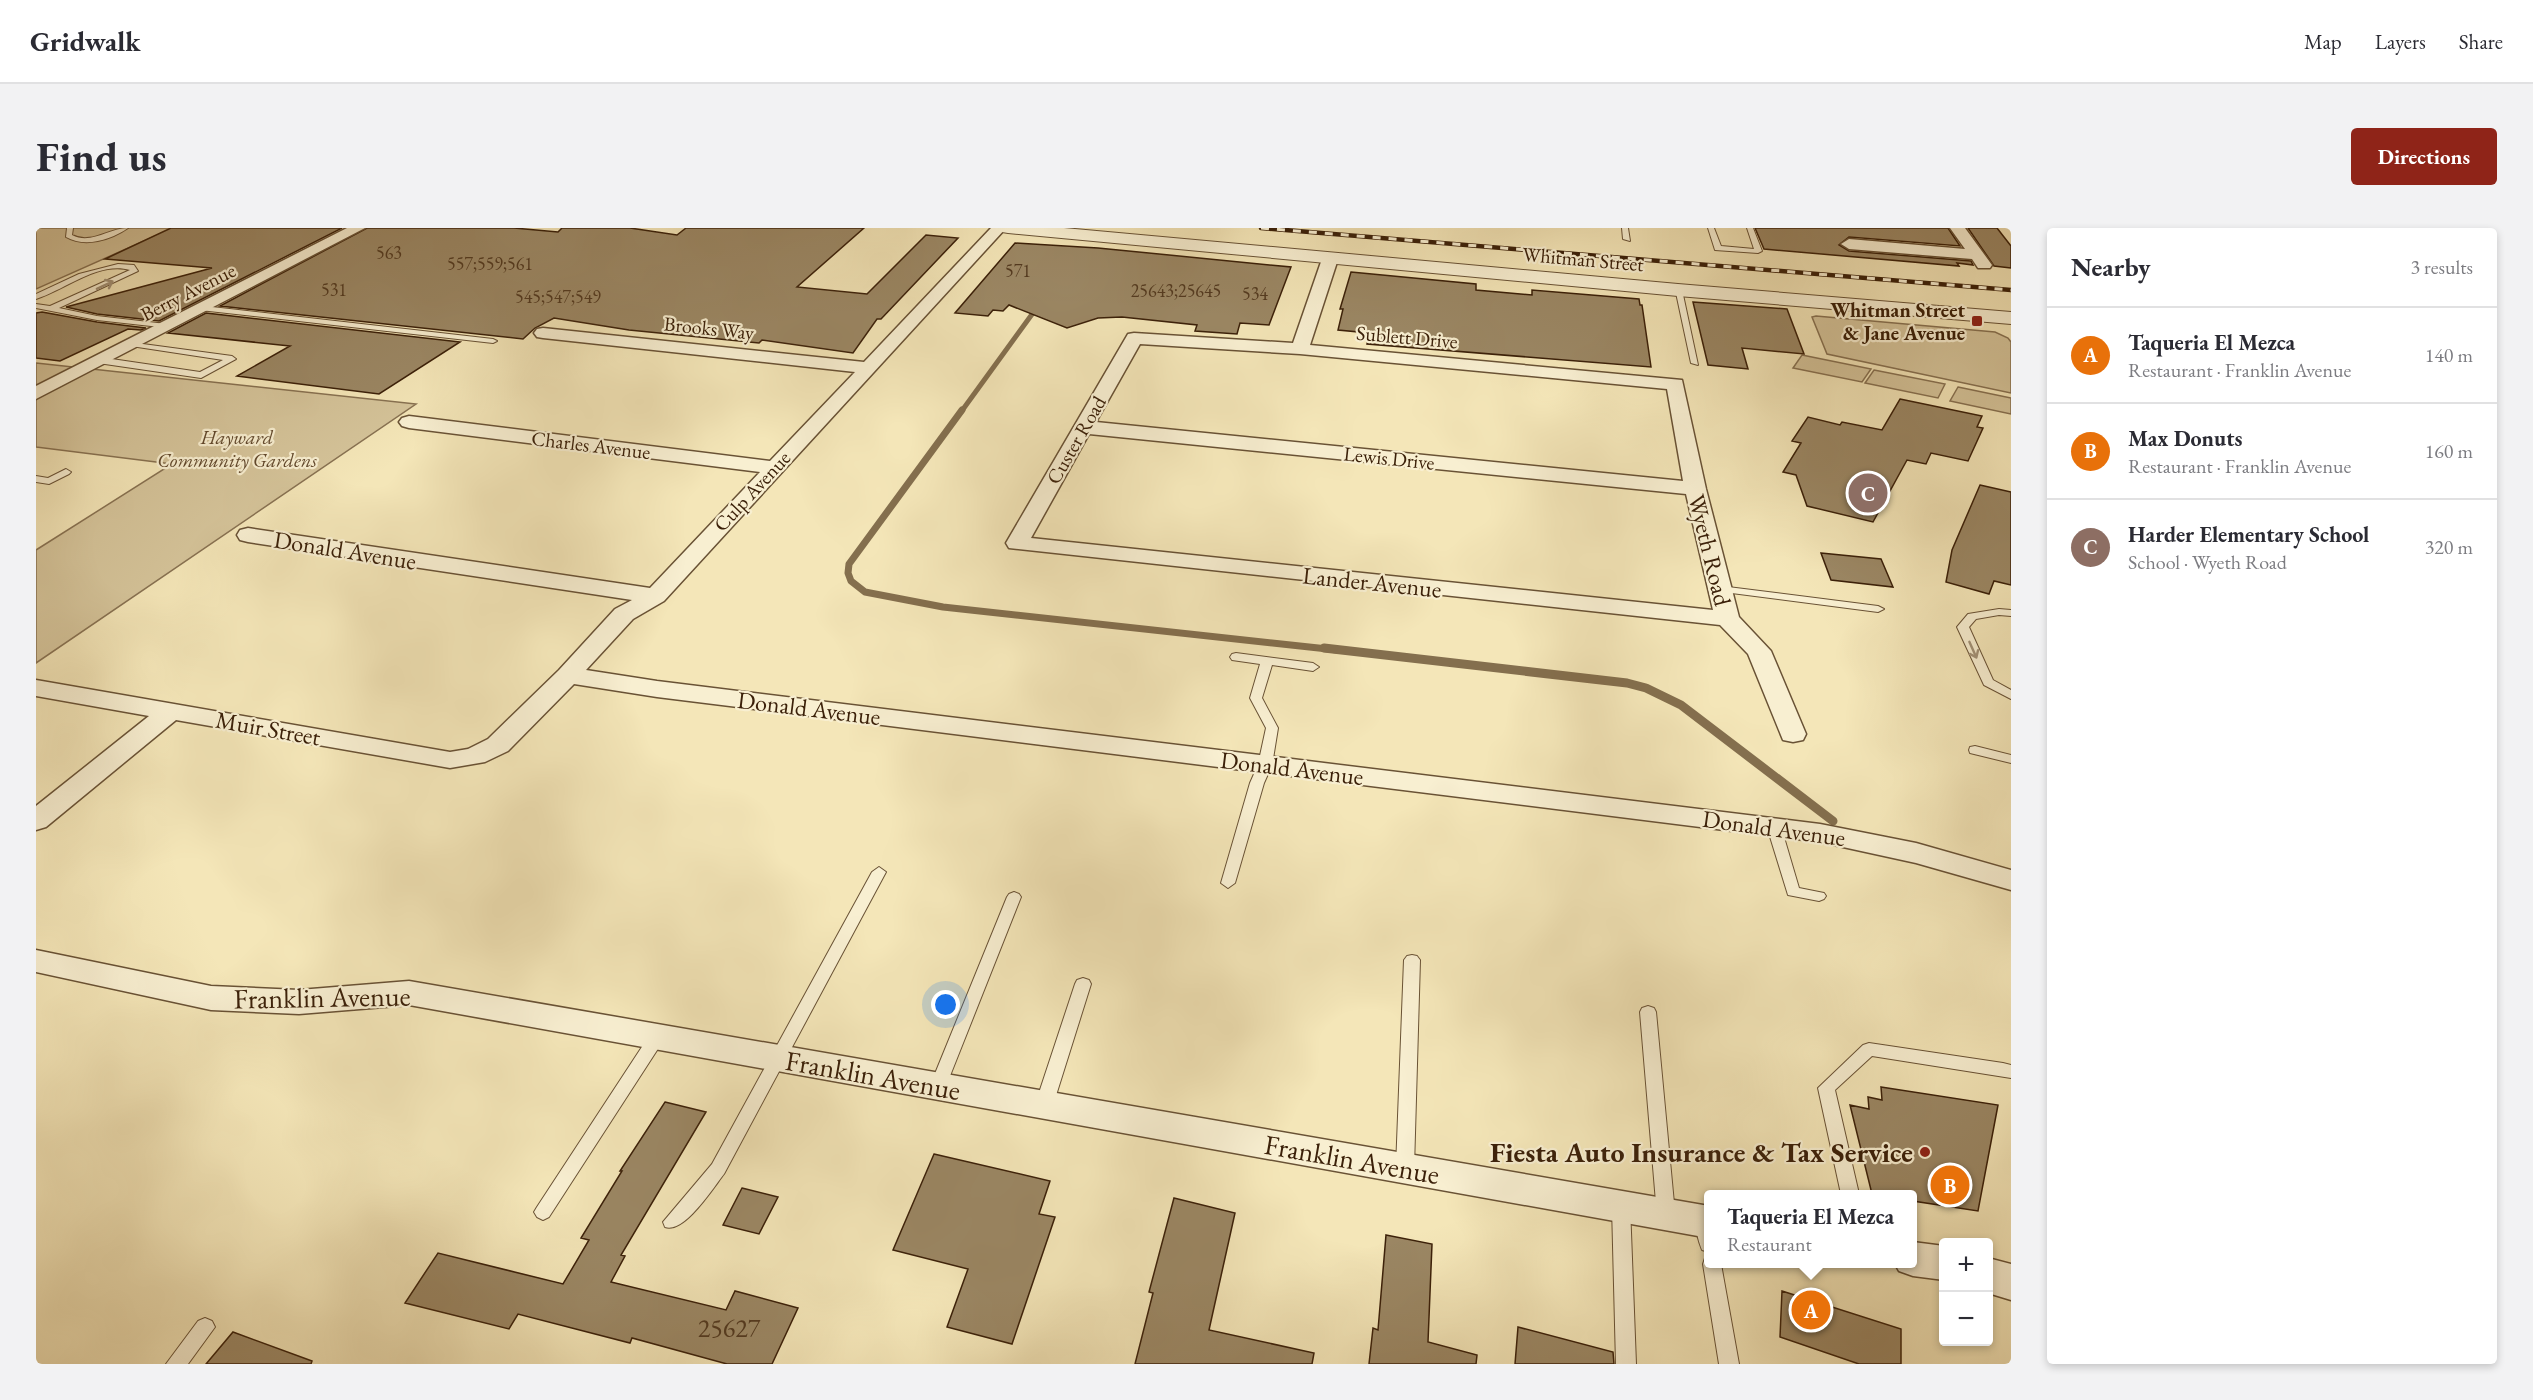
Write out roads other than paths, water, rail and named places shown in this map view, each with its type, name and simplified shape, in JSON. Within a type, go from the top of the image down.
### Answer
[{"type":"street","name":"Berry Avenue","points":[[36,393],[358,228]]},
{"type":"street","name":"Culp Avenue","points":[[498,745],[568,675],[624,614],[656,596],[999,228]]},
{"type":"street","name":"Whitman Street","points":[[1008,228],[1330,259],[2011,318]]},
{"type":"street","points":[[1957,228],[1987,268]]},
{"type":"street","points":[[1849,244],[1977,255]]},
{"type":"street","points":[[1300,350],[1330,259]]},
{"type":"street","name":"Brooks Way","points":[[543,333],[870,368]]},
{"type":"street","name":"Sublett Drive","points":[[1134,338],[1300,350],[1675,384]]},
{"type":"street","name":"Custer Road","points":[[1017,543],[1134,338]]},
{"type":"street","name":"Wyeth Road","points":[[1675,384],[1695,489],[1727,619],[1759,651],[1794,734]]},
{"type":"street","name":"Charles Avenue","points":[[409,422],[774,468]]},
{"type":"street","name":"Lewis Drive","points":[[1083,427],[1695,489]]},
{"type":"street","name":"Donald Avenue","points":[[248,535],[656,596]]},
{"type":"street","name":"Lander Avenue","points":[[1017,543],[1727,619]]},
{"type":"street","name":"Donald Avenue","points":[[568,675],[657,689],[1774,827],[1869,841],[1927,855],[2011,880]]},
{"type":"street","name":"Muir Street","points":[[36,688],[450,760],[476,756],[498,745]]},
{"type":"street","points":[[36,821],[170,712]]},
{"type":"street","name":"Franklin Avenue","points":[[36,961],[211,998],[299,1002],[409,993],[862,1075],[938,1086],[1666,1214],[1704,1228]]},
{"type":"street","points":[[1917,1260],[1939,1262]]},
{"type":"street","points":[[1993,1276],[2011,1282]]},
{"type":"lane","points":[[70,228],[68,236],[80,240],[103,237],[124,228]]},
{"type":"lane","points":[[1625,228],[1628,239]]},
{"type":"lane","points":[[1712,228],[1718,248],[1758,251],[1750,228]]},
{"type":"lane","points":[[36,297],[100,268],[114,265],[131,267],[134,271],[51,309]]},
{"type":"lane","points":[[1678,290],[1695,363]]},
{"type":"lane","points":[[36,306],[97,318],[166,326]]},
{"type":"lane","points":[[203,308],[493,341]]},
{"type":"lane","points":[[98,360],[201,375],[231,358],[131,344]]},
{"type":"lane","points":[[36,479],[49,481],[66,472]]},
{"type":"lane","points":[[1720,589],[1878,609]]},
{"type":"lane","points":[[2011,614],[1999,612],[1972,616],[1963,627],[1988,682],[2011,695]]},
{"type":"lane","points":[[1236,657],[1313,667]]},
{"type":"lane","points":[[1228,883],[1257,783],[1265,765],[1272,728],[1256,698],[1267,662]]},
{"type":"lane","points":[[1975,750],[2011,759]]},
{"type":"lane","points":[[1774,827],[1793,892],[1818,896]]},
{"type":"lane","points":[[672,1222],[692,1202],[718,1169],[879,872]]},
{"type":"lane","points":[[938,1086],[1014,897]]},
{"type":"lane","points":[[1406,1168],[1412,960]]},
{"type":"lane","points":[[1044,1105],[1083,984]]},
{"type":"lane","points":[[1648,1012],[1666,1214]]},
{"type":"lane","points":[[543,1212],[657,1037]]},
{"type":"lane","points":[[1849,1190],[1826,1088],[1869,1049],[2011,1072]]},
{"type":"lane","points":[[1621,1206],[1626,1364]]},
{"type":"lane","points":[[1713,1268],[1729,1364]]},
{"type":"lane","points":[[176,1364],[205,1327]]},
{"type":"waterway","points":[[961,412],[1038,306]]},
{"type":"waterway","points":[[962,410],[849,564],[848,573],[851,581],[865,592],[943,607],[1337,650]]},
{"type":"waterway","points":[[1324,648],[1627,683],[1646,688],[1681,705],[1833,821]]},
{"type":"railway","points":[[1261,228],[2011,290]]},
{"type":"place","name":"Whitman Street & Jane Avenue","points":[[1977,321]]},
{"type":"place","name":"Harder Elementary School","points":[[1868,493]]},
{"type":"place","name":"Fiesta Auto Insurance & Tax Service","points":[[1925,1152]]},
{"type":"place","name":"Max Donuts","points":[[1950,1185]]},
{"type":"place","name":"Taqueria El Mezca","points":[[1811,1310]]},
{"type":"park label","name":"Hayward Community Gardens","points":[[237,448]]}]
